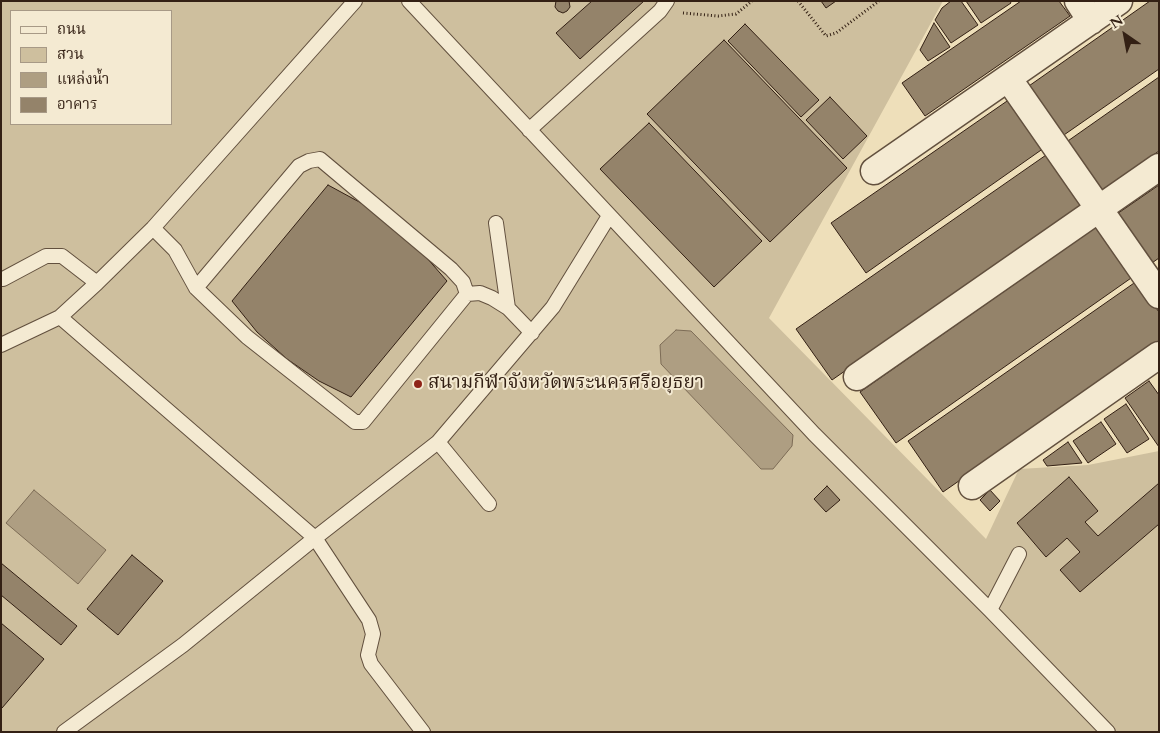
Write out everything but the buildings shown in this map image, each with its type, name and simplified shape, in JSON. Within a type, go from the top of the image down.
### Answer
[{"type":"street","points":[[874,170],[1008,78],[1084,11],[1119,1]]},
{"type":"street","points":[[1008,78],[1159,296]]},
{"type":"street","points":[[857,377],[1159,168]]},
{"type":"street","points":[[972,486],[1159,356]]},
{"type":"lane","points":[[1,345],[60,317],[97,283],[153,228],[355,1]]},
{"type":"lane","points":[[409,1],[814,434],[990,610],[1108,732]]},
{"type":"lane","points":[[529,130],[664,6]]},
{"type":"lane","points":[[196,288],[299,166],[320,158],[451,269],[463,282],[467,294]]},
{"type":"lane","points":[[64,732],[182,645],[438,442],[553,307],[609,216]]},
{"type":"lane","points":[[496,223],[508,308]]},
{"type":"lane","points":[[153,228],[175,250],[196,288],[247,336],[354,422],[362,422],[467,294],[480,293],[492,298],[508,308],[532,333]]},
{"type":"lane","points":[[1,279],[46,256],[62,256],[97,283]]},
{"type":"lane","points":[[60,317],[315,538],[369,620],[373,634],[368,655],[370,664],[423,732]]},
{"type":"lane","points":[[438,442],[489,504]]},
{"type":"lane","points":[[990,610],[1019,554]]},
{"type":"path","points":[[664,6],[718,16],[736,14],[752,1]]},
{"type":"path","points":[[798,1],[826,36],[836,33],[879,1]]},
{"type":"green space","name":"สนามกีฬาจังหวัดพระนครศรีอยุธยา","points":[[1,1],[943,1],[769,318],[986,539],[1019,469],[1088,465],[1159,451],[1159,732],[1,732]]},
{"type":"water","points":[[676,330],[691,331],[793,435],[792,446],[773,469],[761,469],[661,364],[660,345]]},
{"type":"water","points":[[34,490],[106,550],[78,584],[6,523]]},
{"type":"place","name":"สนามกีฬาจังหวัดพระนครศรีอยุธยา","points":[[418,384]]}]
